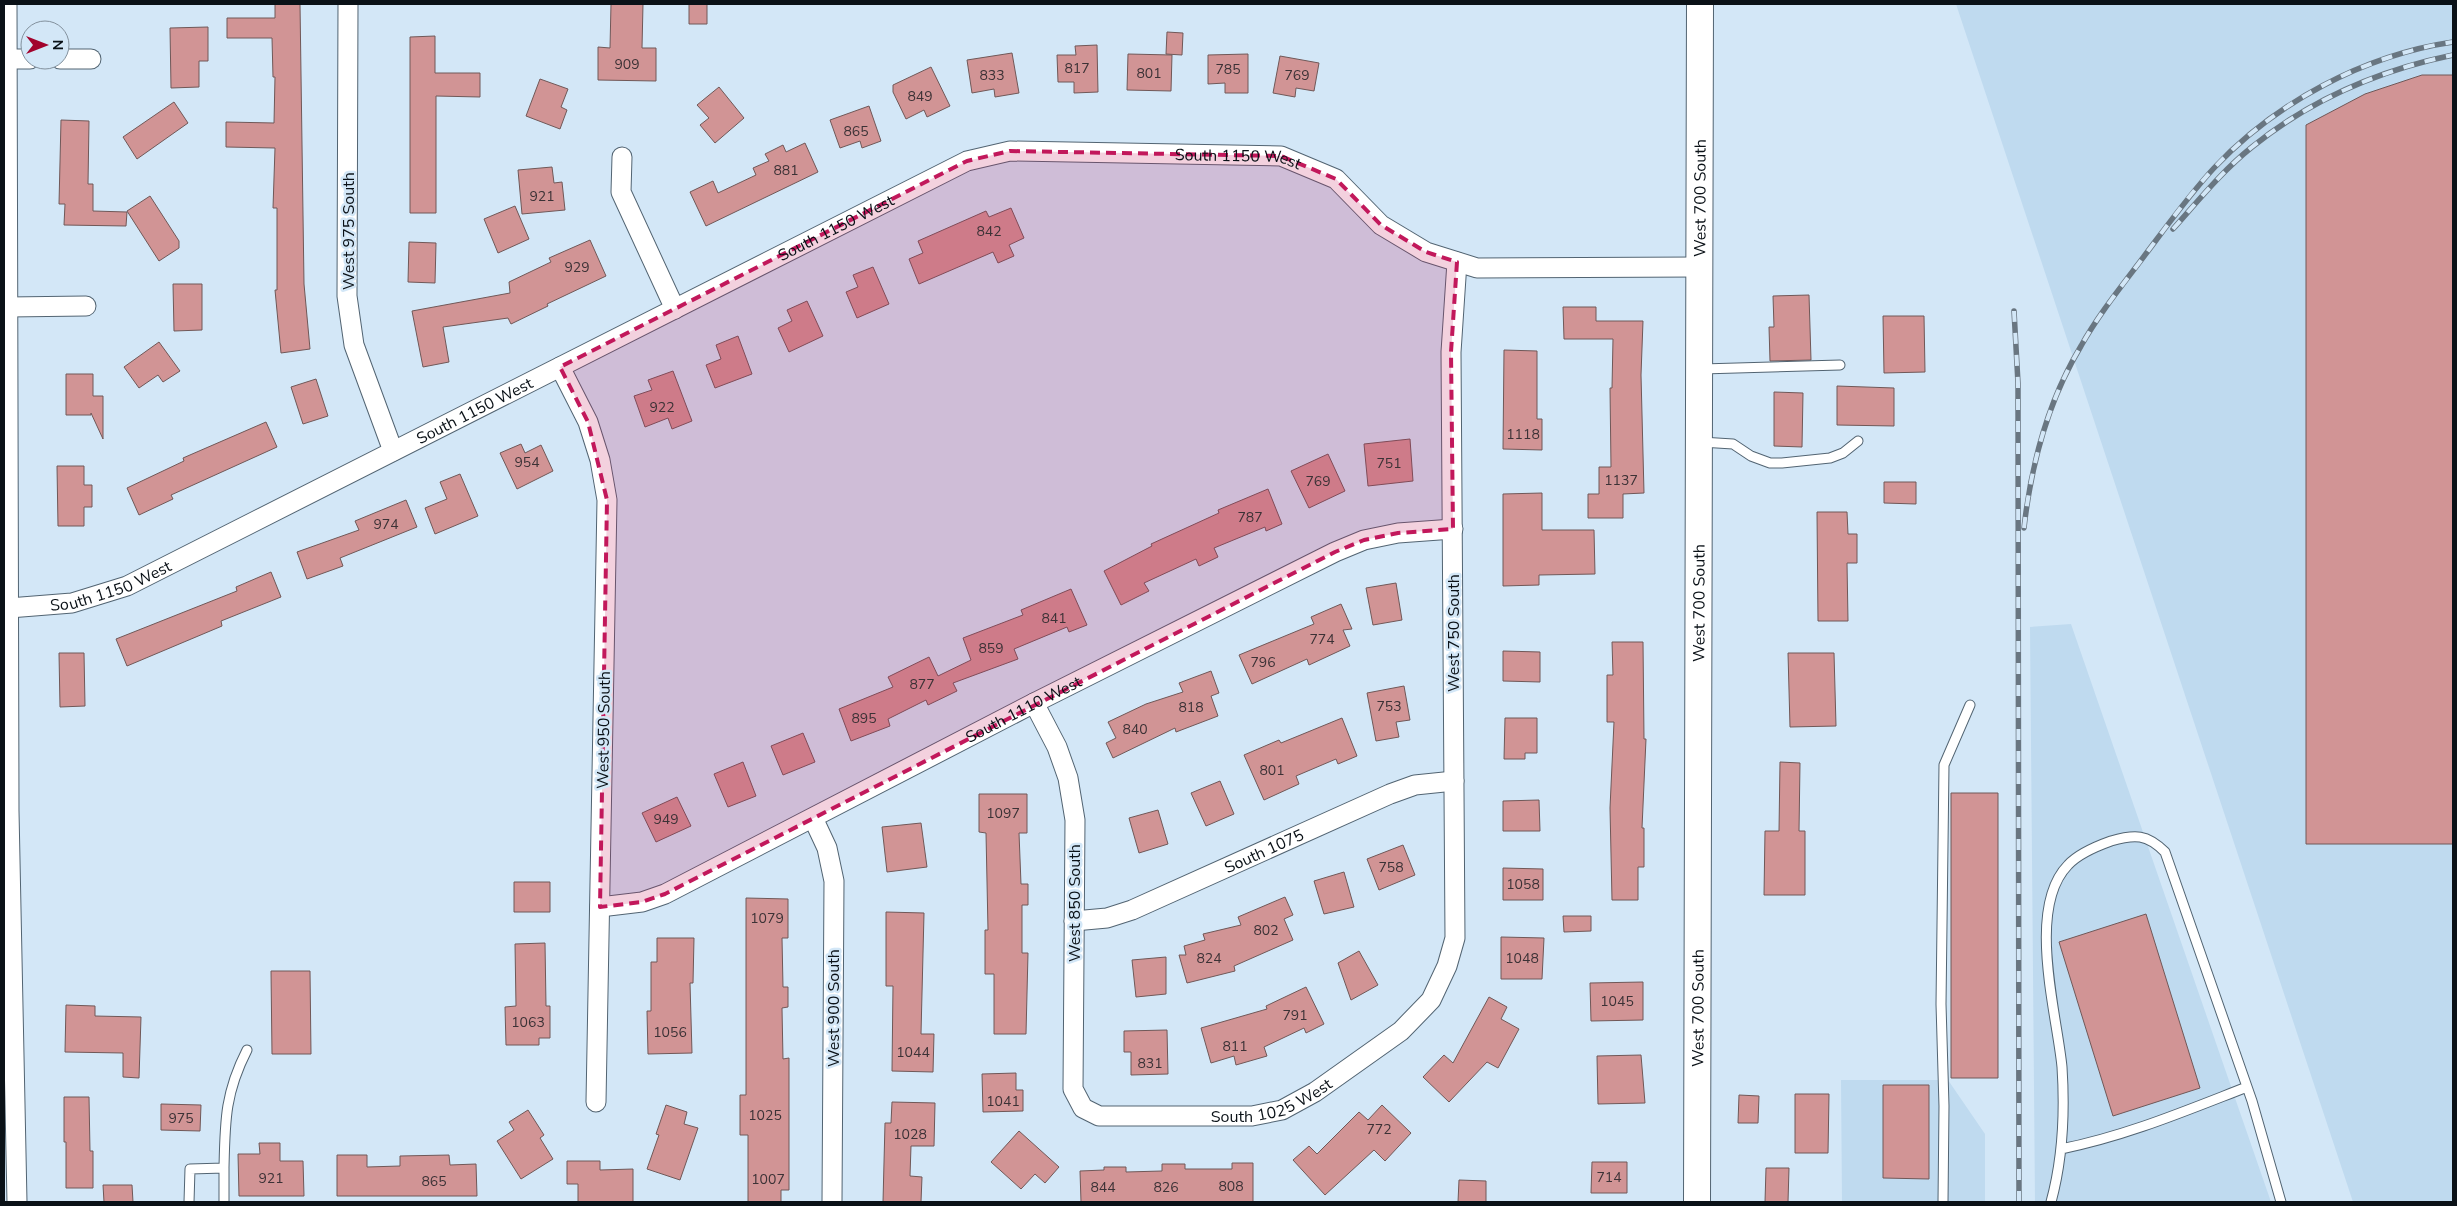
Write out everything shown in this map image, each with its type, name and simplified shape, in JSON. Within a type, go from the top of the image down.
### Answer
[{"type":"street","points":[[7,4],[9,821],[17,1202]]},
{"type":"street","name":"West 975 South","points":[[348,4],[347,296],[354,345],[393,451]]},
{"type":"street","name":"West 700 South","points":[[1697,1202],[1700,4]]},
{"type":"street","points":[[7,59],[20,59]]},
{"type":"street","points":[[70,59],[91,59]]},
{"type":"street","name":"South 1150 West","points":[[9,608],[72,603],[127,586],[967,161],[1010,152],[1281,156],[1336,179],[1381,225],[1426,252],[1478,268],[1699,267]]},
{"type":"street","points":[[622,157],[621,192],[675,309]]},
{"type":"street","name":"West 750 South","points":[[1431,1000],[1447,966],[1455,938],[1451,352],[1457,262]]},
{"type":"street","points":[[8,307],[86,306]]},
{"type":"street","name":"West 950 South","points":[[560,367],[588,422],[600,460],[607,500],[596,1102]]},
{"type":"street","name":"South 1110 West","points":[[600,907],[642,902],[665,894],[1034,703],[1335,552],[1364,540],[1398,533],[1453,530]]},
{"type":"street","name":"West 850 South","points":[[1034,703],[1057,746],[1068,778],[1074,820],[1073,1089],[1083,1108]]},
{"type":"street","name":"South 1075","points":[[1074,922],[1107,918],[1132,910],[1390,794],[1416,785],[1454,781]]},
{"type":"street","name":"West 900 South","points":[[813,818],[827,848],[834,881],[832,1202]]},
{"type":"street","name":"South 1025 West","points":[[1083,1108],[1099,1116],[1252,1116],[1282,1110],[1315,1092],[1401,1031],[1431,1000]]},
{"type":"lane","points":[[1699,370],[1840,365]]},
{"type":"lane","points":[[1699,442],[1732,444],[1751,456],[1770,462],[1782,463],[1830,458],[1843,453],[1858,441]]},
{"type":"lane","points":[[1943,1202],[1944,1106],[1941,1004],[1944,764],[1970,705]]},
{"type":"lane","points":[[2051,1202],[2061,1149],[2063,1127],[2061,1065],[2047,956],[2050,904],[2056,882],[2067,865],[2084,853],[2104,843],[2128,836],[2140,836],[2154,840],[2165,852],[2247,1086],[2281,1202]]},
{"type":"lane","points":[[224,1202],[225,1114],[236,1073],[247,1050]]},
{"type":"lane","points":[[2061,1149],[2100,1141],[2148,1126],[2247,1086]]},
{"type":"lane","points":[[189,1202],[190,1170],[224,1168]]},
{"type":"highlighted area","points":[[1010,151],[1281,156],[1336,179],[1381,225],[1426,252],[1457,262],[1451,352],[1453,529],[1398,533],[1364,540],[1335,552],[665,894],[642,902],[600,907],[607,500],[588,422],[560,367],[967,161]]},
{"type":"shaded area","points":[[1956,4],[2453,4],[2453,1202],[2353,1202]]},
{"type":"shaded area","points":[[2071,624],[2271,1202],[2035,1202],[2030,627]]},
{"type":"shaded area","points":[[1841,1080],[1948,1080],[1985,1134],[1985,1202],[1842,1202]]},
{"type":"building","points":[[275,4],[300,4],[304,284],[310,349],[281,353],[275,290],[277,290],[277,208],[273,208],[275,148],[226,147],[226,122],[274,123],[275,77],[273,77],[272,38],[227,38],[227,18],[275,18]]},
{"type":"building","points":[[611,4],[643,4],[642,48],[656,48],[656,81],[598,80],[598,47],[610,48]]},
{"type":"building","points":[[689,4],[707,4],[707,24],[689,24]]},
{"type":"building","points":[[208,27],[208,61],[199,61],[199,87],[171,88],[170,28]]},
{"type":"building","points":[[1167,32],[1183,33],[1182,55],[1166,54]]},
{"type":"building","points":[[435,36],[435,73],[480,73],[480,97],[436,96],[436,213],[410,213],[410,37]]},
{"type":"building","points":[[1097,45],[1098,92],[1074,93],[1074,82],[1058,82],[1057,55],[1076,55],[1075,46]]},
{"type":"building","points":[[1012,53],[1019,93],[995,97],[994,89],[972,93],[967,60]]},
{"type":"building","points":[[1128,54],[1172,55],[1171,91],[1127,90]]},
{"type":"building","points":[[1248,54],[1248,93],[1225,93],[1225,83],[1208,84],[1208,55]]},
{"type":"building","points":[[1280,56],[1319,63],[1314,91],[1296,88],[1295,97],[1273,93]]},
{"type":"building","points":[[931,67],[950,106],[927,117],[924,110],[906,119],[893,92],[893,85]]},
{"type":"building","points":[[2422,75],[2453,75],[2453,844],[2306,844],[2306,125],[2365,94]]},
{"type":"building","points":[[540,79],[568,89],[561,107],[567,110],[560,129],[526,116]]},
{"type":"building","points":[[719,87],[744,118],[715,143],[700,125],[709,118],[697,105]]},
{"type":"building","points":[[174,102],[188,123],[137,159],[123,137]]},
{"type":"building","points":[[869,106],[881,141],[862,148],[860,141],[840,148],[830,120]]},
{"type":"building","points":[[61,120],[89,121],[88,184],[93,184],[93,211],[127,212],[126,226],[64,225],[65,204],[59,204]]},
{"type":"building","points":[[805,143],[818,172],[706,226],[690,192],[713,181],[718,193],[756,175],[753,168],[769,161],[765,154],[783,145],[786,152]]},
{"type":"building","points":[[552,167],[554,183],[562,182],[565,210],[522,214],[518,170]]},
{"type":"building","points":[[150,196],[179,241],[179,248],[159,261],[127,211]]},
{"type":"building","points":[[515,206],[529,239],[498,253],[484,219]]},
{"type":"building","points":[[1011,208],[1024,238],[1009,245],[1014,256],[998,263],[993,252],[919,284],[909,259],[923,253],[918,241],[986,211],[989,217]]},
{"type":"building","points":[[590,240],[606,276],[547,304],[548,306],[511,324],[508,318],[443,327],[449,362],[423,367],[412,311],[510,293],[509,282],[551,262],[549,258]]},
{"type":"building","points":[[409,242],[436,243],[435,283],[408,282]]},
{"type":"building","points":[[873,267],[889,304],[857,318],[846,292],[858,287],[853,275]]},
{"type":"building","points":[[173,284],[202,284],[202,330],[174,331]]},
{"type":"building","points":[[1809,295],[1811,360],[1770,361],[1769,327],[1774,327],[1773,296]]},
{"type":"building","points":[[807,301],[823,336],[789,352],[778,328],[792,321],[787,310]]},
{"type":"building","points":[[1563,307],[1596,307],[1596,321],[1643,321],[1641,375],[1644,493],[1623,494],[1623,518],[1588,518],[1588,494],[1599,494],[1599,467],[1611,467],[1610,388],[1612,388],[1613,339],[1564,339]]},
{"type":"building","points":[[1883,316],[1924,316],[1925,372],[1884,373]]},
{"type":"building","points":[[738,336],[752,374],[715,388],[706,365],[721,359],[716,345]]},
{"type":"building","points":[[159,342],[180,371],[163,382],[158,375],[139,388],[124,367]]},
{"type":"building","points":[[1504,350],[1537,351],[1537,419],[1542,419],[1542,450],[1503,449]]},
{"type":"building","points":[[673,371],[692,421],[672,429],[668,418],[645,427],[634,396],[652,390],[648,380]]},
{"type":"building","points":[[66,374],[93,374],[93,396],[103,396],[103,439],[91,413],[91,415],[66,415]]},
{"type":"building","points":[[316,379],[328,416],[303,424],[291,387]]},
{"type":"building","points":[[1837,386],[1894,388],[1894,426],[1837,425]]},
{"type":"building","points":[[1774,392],[1803,393],[1802,447],[1774,446]]},
{"type":"building","points":[[266,422],[277,447],[171,495],[173,499],[139,515],[127,488],[184,461],[183,458]]},
{"type":"building","points":[[1410,439],[1413,481],[1368,486],[1364,444]]},
{"type":"building","points":[[521,444],[525,453],[541,445],[553,471],[517,489],[500,453]]},
{"type":"building","points":[[1328,454],[1345,491],[1309,508],[1291,471]]},
{"type":"building","points":[[57,466],[84,466],[84,485],[92,485],[92,507],[84,507],[84,526],[58,526]]},
{"type":"building","points":[[460,474],[478,516],[435,534],[425,508],[447,499],[440,482]]},
{"type":"building","points":[[1884,482],[1916,482],[1916,504],[1884,503]]},
{"type":"building","points":[[1268,489],[1282,524],[1266,531],[1265,527],[1214,548],[1218,557],[1199,566],[1196,559],[1144,583],[1149,591],[1121,605],[1104,571],[1152,546],[1151,544],[1219,513],[1218,510]]},
{"type":"building","points":[[1542,493],[1542,530],[1594,530],[1595,574],[1539,575],[1539,585],[1503,586],[1503,494]]},
{"type":"building","points":[[406,500],[417,527],[340,558],[343,566],[307,579],[297,552],[359,530],[355,521]]},
{"type":"building","points":[[1817,512],[1847,512],[1848,534],[1857,534],[1857,563],[1847,563],[1848,621],[1818,621]]},
{"type":"building","points":[[271,572],[281,597],[221,621],[222,626],[127,666],[116,639],[237,591],[236,587]]},
{"type":"building","points":[[1396,583],[1402,620],[1373,625],[1366,588]]},
{"type":"building","points":[[1071,589],[1087,625],[1069,632],[1067,627],[1014,649],[1018,659],[953,683],[957,691],[928,705],[926,700],[888,719],[890,726],[851,741],[839,709],[893,687],[888,677],[929,657],[938,676],[971,660],[963,638],[1023,615],[1021,610]]},
{"type":"building","points":[[1341,604],[1352,629],[1343,630],[1350,646],[1309,665],[1307,659],[1252,684],[1239,655],[1314,624],[1311,617]]},
{"type":"building","points":[[1612,642],[1643,642],[1644,739],[1646,739],[1642,828],[1644,828],[1644,867],[1638,867],[1638,900],[1612,900],[1610,808],[1614,722],[1607,722],[1607,675],[1613,675]]},
{"type":"building","points":[[1503,651],[1540,652],[1540,682],[1503,681]]},
{"type":"building","points":[[59,653],[84,653],[85,706],[60,707]]},
{"type":"building","points":[[1788,653],[1834,653],[1836,726],[1790,727]]},
{"type":"building","points":[[1211,671],[1219,693],[1211,696],[1218,716],[1176,732],[1175,728],[1113,758],[1106,743],[1116,738],[1108,722],[1146,704],[1183,692],[1179,683]]},
{"type":"building","points":[[1404,686],[1410,720],[1396,722],[1399,737],[1376,741],[1367,693]]},
{"type":"building","points":[[1342,718],[1357,756],[1338,764],[1336,759],[1296,776],[1299,784],[1264,800],[1244,755],[1279,740],[1281,743]]},
{"type":"building","points":[[1505,718],[1537,718],[1537,753],[1525,753],[1525,759],[1504,759]]},
{"type":"building","points":[[803,733],[815,762],[783,775],[771,746]]},
{"type":"building","points":[[743,762],[756,796],[728,807],[714,774]]},
{"type":"building","points":[[1780,762],[1800,763],[1799,831],[1805,831],[1805,895],[1764,895],[1765,831],[1779,831]]},
{"type":"building","points":[[1220,781],[1234,814],[1206,826],[1191,793]]},
{"type":"building","points":[[1951,793],[1998,793],[1998,1078],[1951,1078]]},
{"type":"building","points":[[979,794],[1027,794],[1027,833],[1019,833],[1021,884],[1028,884],[1028,905],[1022,905],[1022,953],[1028,953],[1026,1034],[994,1034],[994,974],[985,974],[985,930],[988,930],[986,833],[979,832]]},
{"type":"building","points":[[677,797],[691,826],[656,842],[642,813]]},
{"type":"building","points":[[1539,800],[1540,831],[1503,831],[1503,801]]},
{"type":"building","points":[[1158,810],[1168,844],[1139,853],[1129,818]]},
{"type":"building","points":[[921,823],[927,867],[887,872],[882,827]]},
{"type":"building","points":[[1403,845],[1415,875],[1379,890],[1367,859]]},
{"type":"building","points":[[1503,868],[1543,869],[1543,900],[1503,900]]},
{"type":"building","points":[[1344,872],[1354,907],[1324,914],[1314,881]]},
{"type":"building","points":[[514,882],[550,882],[550,912],[514,912]]},
{"type":"building","points":[[1285,897],[1293,915],[1284,919],[1293,940],[1234,966],[1235,971],[1187,983],[1179,955],[1186,955],[1184,946],[1205,940],[1203,934],[1241,925],[1238,917]]},
{"type":"building","points":[[746,898],[788,899],[788,938],[782,938],[783,987],[788,987],[788,1007],[782,1008],[783,1059],[789,1058],[789,1190],[781,1190],[781,1202],[748,1202],[748,1135],[740,1135],[740,1095],[746,1095]]},
{"type":"building","points":[[886,912],[924,913],[921,1034],[934,1034],[933,1072],[892,1071],[893,986],[886,986]]},
{"type":"building","points":[[2146,914],[2200,1088],[2113,1116],[2059,942]]},
{"type":"building","points":[[1563,916],[1591,916],[1591,931],[1564,932]]},
{"type":"building","points":[[1501,937],[1544,938],[1542,979],[1501,979]]},
{"type":"building","points":[[657,938],[694,938],[693,983],[690,983],[692,1053],[648,1054],[647,1011],[651,1011],[651,962],[657,962]]},
{"type":"building","points":[[545,943],[546,1006],[550,1006],[550,1038],[539,1038],[539,1045],[506,1045],[505,1007],[516,1006],[515,944]]},
{"type":"building","points":[[1359,951],[1378,985],[1351,1000],[1338,963]]},
{"type":"building","points":[[1166,957],[1166,994],[1136,997],[1132,960]]},
{"type":"building","points":[[271,971],[310,971],[311,1054],[272,1054]]},
{"type":"building","points":[[1643,982],[1643,1020],[1591,1021],[1590,983]]},
{"type":"building","points":[[1306,987],[1324,1024],[1306,1033],[1304,1028],[1264,1047],[1267,1056],[1236,1065],[1234,1056],[1211,1063],[1201,1028],[1267,1009],[1266,1006]]},
{"type":"building","points":[[1489,997],[1507,1007],[1501,1019],[1519,1029],[1498,1068],[1487,1062],[1449,1102],[1423,1077],[1444,1055],[1453,1063]]},
{"type":"building","points":[[66,1005],[95,1006],[95,1016],[141,1017],[139,1078],[123,1077],[123,1053],[65,1052]]},
{"type":"building","points":[[1167,1030],[1168,1074],[1131,1075],[1131,1052],[1124,1052],[1124,1031]]},
{"type":"building","points":[[1641,1055],[1645,1103],[1598,1104],[1597,1056]]},
{"type":"building","points":[[1016,1073],[1016,1090],[1023,1090],[1023,1111],[983,1112],[982,1074]]},
{"type":"building","points":[[1883,1085],[1929,1085],[1929,1179],[1883,1178]]},
{"type":"building","points":[[1795,1094],[1829,1094],[1828,1153],[1795,1153]]},
{"type":"building","points":[[1739,1095],[1759,1096],[1758,1123],[1738,1123]]},
{"type":"building","points":[[64,1097],[89,1097],[90,1151],[93,1151],[93,1188],[66,1188]]},
{"type":"building","points":[[892,1102],[935,1103],[934,1146],[911,1146],[910,1176],[922,1177],[921,1202],[883,1202],[885,1123],[891,1123]]},
{"type":"building","points":[[161,1104],[201,1105],[200,1131],[161,1130]]},
{"type":"building","points":[[666,1105],[687,1112],[684,1124],[698,1128],[680,1180],[647,1169],[659,1135],[656,1134]]},
{"type":"building","points":[[1382,1105],[1411,1133],[1385,1161],[1374,1150],[1325,1195],[1293,1160],[1309,1146],[1317,1154],[1359,1112],[1368,1120]]},
{"type":"building","points":[[528,1110],[544,1135],[540,1138],[553,1159],[521,1179],[497,1141],[514,1130],[509,1122]]},
{"type":"building","points":[[1019,1131],[1059,1167],[1045,1183],[1035,1174],[1021,1189],[991,1162]]},
{"type":"building","points":[[259,1143],[280,1143],[280,1161],[303,1161],[304,1196],[239,1196],[238,1154],[260,1154]]},
{"type":"building","points":[[337,1155],[367,1155],[367,1167],[400,1166],[400,1156],[449,1155],[450,1165],[476,1164],[477,1196],[337,1196]]},
{"type":"building","points":[[567,1161],[600,1161],[600,1170],[633,1169],[633,1202],[578,1202],[578,1184],[567,1184]]},
{"type":"building","points":[[1592,1162],[1627,1162],[1627,1193],[1591,1193]]},
{"type":"building","points":[[1232,1163],[1253,1163],[1253,1202],[1081,1202],[1080,1171],[1104,1170],[1104,1167],[1126,1167],[1126,1172],[1162,1171],[1162,1164],[1185,1164],[1185,1169],[1232,1169]]},
{"type":"building","points":[[1766,1168],[1789,1168],[1788,1202],[1765,1202]]},
{"type":"building","points":[[1459,1180],[1486,1181],[1486,1202],[1458,1202]]},
{"type":"building","points":[[103,1185],[132,1185],[133,1202],[104,1202]]},
{"type":"railway","points":[[2024,528],[2036,457],[2050,411],[2069,367],[2104,309],[2205,178],[2238,144],[2293,103],[2323,86],[2354,70],[2387,58],[2420,48],[2453,42]]},
{"type":"railway","points":[[2173,229],[2211,186],[2241,156],[2274,130],[2298,115],[2322,101],[2373,78],[2426,61],[2453,55]]},
{"type":"railway","points":[[2014,311],[2018,383],[2019,1202]]}]
